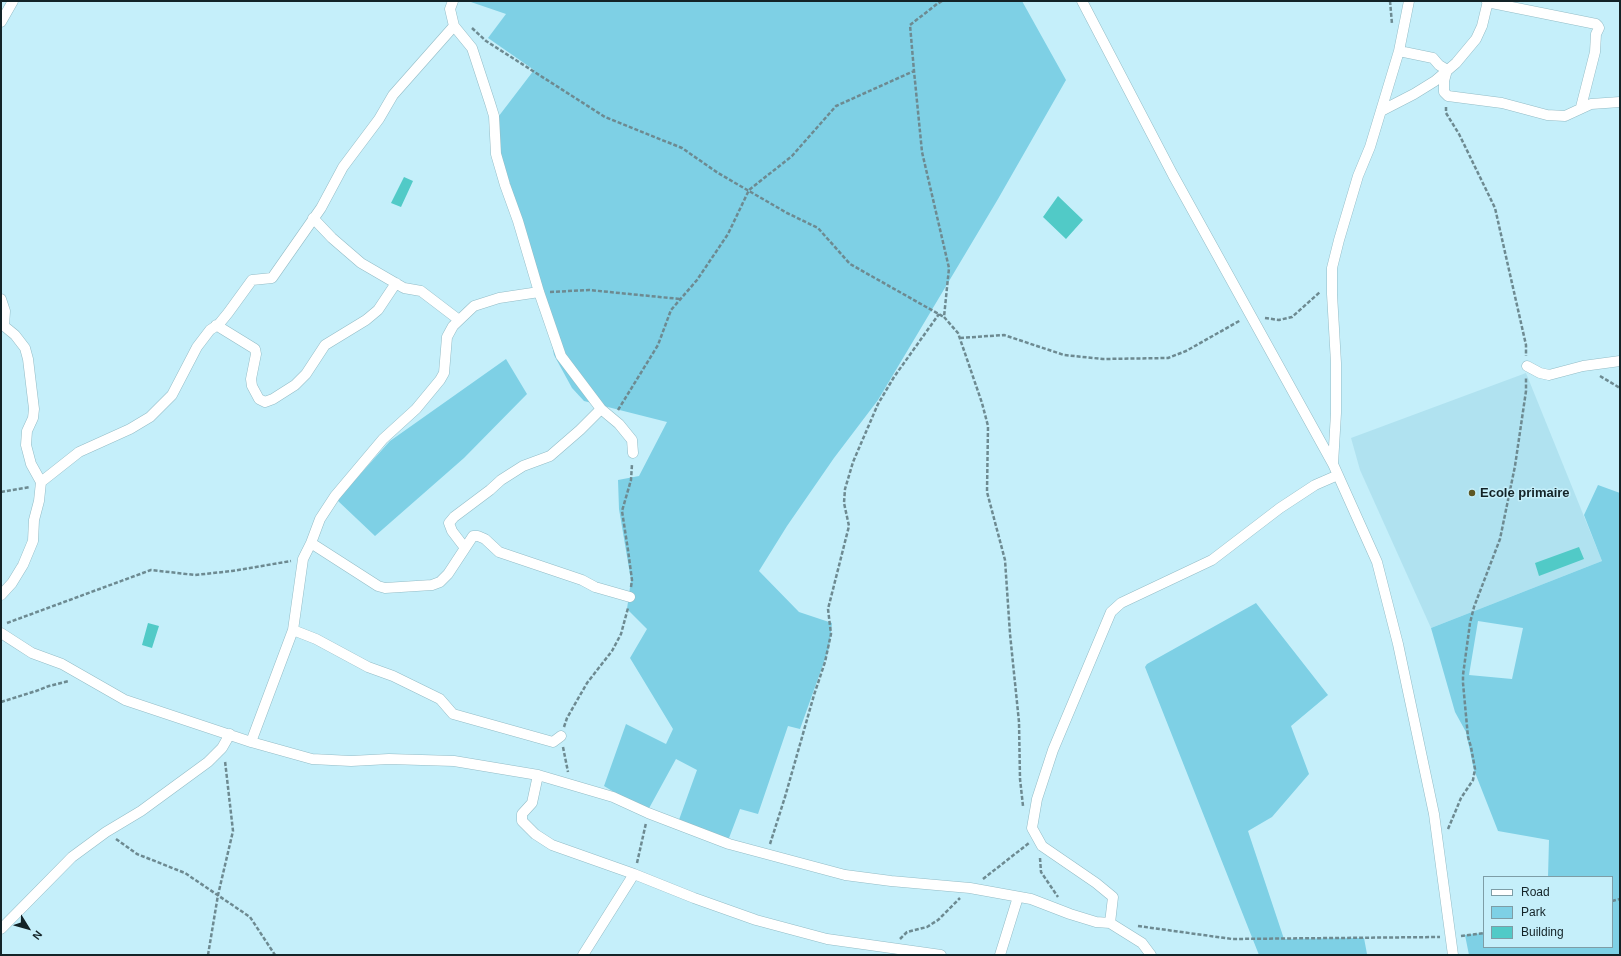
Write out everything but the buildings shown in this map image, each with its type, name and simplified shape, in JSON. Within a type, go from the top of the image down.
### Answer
[{"type":"street","points":[[1,22],[13,1]]},
{"type":"street","points":[[453,1],[450,9],[454,26],[472,48],[490,103],[494,116],[496,154],[539,292],[561,356],[601,409],[619,424],[632,440],[633,453]]},
{"type":"street","points":[[1082,1],[1172,174],[1333,464],[1377,562],[1400,652],[1434,814],[1453,955]]},
{"type":"street","points":[[1333,464],[1336,413],[1336,363],[1332,268],[1358,176],[1370,147],[1399,51],[1409,1]]},
{"type":"street","points":[[1381,110],[1414,94],[1435,81],[1456,63],[1476,39],[1482,26],[1488,2],[1596,24],[1598,26],[1599,28],[1596,34],[1595,52],[1581,107]]},
{"type":"street","points":[[41,482],[79,452],[130,429],[150,418],[172,395],[197,347],[210,330],[228,313],[252,280],[272,278],[321,208],[343,167],[371,132],[392,95],[454,26]]},
{"type":"street","points":[[1399,51],[1433,58],[1439,65],[1447,70]]},
{"type":"street","points":[[1447,70],[1444,81],[1444,92],[1448,96],[1502,103],[1547,115],[1565,116],[1581,107],[1591,104],[1620,102]]},
{"type":"street","points":[[313,218],[332,238],[361,263],[404,288],[421,291],[459,320]]},
{"type":"street","points":[[216,325],[255,349],[256,354],[251,379],[252,386],[259,399],[265,402],[273,400],[295,386],[306,374],[325,345],[366,320],[378,310],[396,283]]},
{"type":"street","points":[[251,742],[294,630],[303,559],[320,519],[335,496],[383,439],[416,409],[440,380],[444,373],[447,337],[453,326],[474,306],[499,298],[539,292]]},
{"type":"street","points":[[1,300],[5,310],[4,326],[15,334],[25,348],[28,359],[34,409],[33,418],[27,431],[26,445],[31,464],[41,482],[40,501],[34,520],[33,541],[23,565],[1,595]]},
{"type":"street","points":[[1527,366],[1540,373],[1549,375],[1583,366],[1620,361]]},
{"type":"street","points":[[465,548],[452,531],[449,523],[454,517],[501,480],[523,466],[550,456],[580,430],[601,409]]},
{"type":"street","points":[[1110,923],[1113,898],[1096,883],[1042,846],[1032,828],[1039,792],[1053,750],[1111,612],[1121,603],[1212,560],[1280,508],[1315,486],[1338,475]]},
{"type":"street","points":[[311,543],[378,586],[385,588],[432,585],[440,582],[448,574],[473,536],[478,536],[485,539],[499,552],[582,580],[595,587],[630,597]]},
{"type":"street","points":[[294,630],[316,639],[368,667],[393,676],[440,699],[453,714],[553,742],[561,736]]},
{"type":"street","points":[[1,634],[32,653],[62,664],[125,700],[251,742],[312,759],[350,761],[389,759],[454,761],[538,775],[613,797],[648,813],[729,844],[845,875],[905,883],[970,888],[1031,899],[1096,922],[1110,923],[1142,943],[1151,955]]},
{"type":"street","points":[[1,929],[68,861],[106,832],[141,811],[208,762],[222,748],[230,734]]},
{"type":"street","points":[[538,775],[532,803],[522,814],[522,821],[536,834],[552,845],[756,920],[827,939],[890,952],[941,955]]},
{"type":"street","points":[[583,955],[634,874]]},
{"type":"street","points":[[1000,955],[1018,897]]},
{"type":"path","points":[[942,1],[910,25],[922,152],[949,268],[944,317]]},
{"type":"path","points":[[468,25],[486,41],[605,117],[682,148],[718,173],[788,213],[818,228],[850,264],[944,317],[958,333],[982,403],[988,426],[987,492],[1005,560],[1010,634],[1019,722],[1020,780],[1024,810]]},
{"type":"path","points":[[612,419],[658,345],[671,310],[697,280],[728,234],[749,190],[792,156],[836,106],[914,71]]},
{"type":"path","points":[[1437,842],[1449,827],[1461,798],[1473,780],[1475,769],[1468,737],[1463,683],[1467,645],[1474,607],[1500,539],[1515,466],[1526,392],[1527,366],[1526,345],[1495,208],[1459,134],[1446,113],[1444,92]]},
{"type":"path","points":[[960,338],[1004,336],[1064,355],[1103,359],[1168,358],[1186,351],[1250,316],[1279,320],[1292,317],[1311,302],[1332,281]]},
{"type":"path","points":[[539,292],[589,290],[681,299]]},
{"type":"path","points":[[766,854],[785,797],[832,634],[828,609],[849,526],[844,496],[853,462],[878,404],[890,384],[939,314]]},
{"type":"path","points":[[1583,366],[1620,388]]},
{"type":"path","points":[[578,787],[567,770],[561,736],[567,718],[587,683],[612,650],[621,634],[628,610],[632,580],[622,512],[631,480],[633,453]]},
{"type":"path","points":[[1,492],[28,488],[41,482]]},
{"type":"path","points":[[1,625],[133,575],[151,570],[195,575],[232,571],[303,559]]},
{"type":"path","points":[[1,702],[84,676]]},
{"type":"path","points":[[208,955],[218,895],[233,831],[222,748]]},
{"type":"path","points":[[634,874],[648,813]]},
{"type":"path","points":[[106,832],[137,854],[185,873],[250,917],[274,955]]},
{"type":"path","points":[[1037,837],[1042,872],[1070,914]]},
{"type":"path","points":[[1136,926],[1232,939],[1450,937],[1483,933]]},
{"type":"shaded area","name":"Ecole primaire","points":[[1526,373],[1602,561],[1431,628],[1360,470],[1351,438]]},
{"type":"green space","points":[[468,1],[1022,1],[1066,80],[998,199],[878,400],[834,458],[787,526],[759,571],[799,612],[832,623],[829,648],[800,729],[788,726],[758,814],[740,809],[726,846],[676,828],[697,770],[676,759],[647,812],[604,786],[626,724],[666,744],[673,729],[630,658],[647,629],[627,609],[631,580],[619,509],[618,480],[639,476],[667,422],[584,401],[572,388],[554,355],[544,304],[494,154],[492,125],[534,70],[488,38],[506,14]]},
{"type":"green space","points":[[506,359],[527,394],[464,458],[375,536],[337,500],[390,441]]},
{"type":"green space","points":[[1598,485],[1620,493],[1620,955],[1469,955],[1465,935],[1483,933],[1483,948],[1613,948],[1613,876],[1548,876],[1549,840],[1498,831],[1474,770],[1466,732],[1455,712],[1431,628],[1602,561],[1584,515]],"holes":[[[1478,621],[1523,628],[1512,679],[1469,675]]]},
{"type":"green space","points":[[1256,603],[1328,695],[1291,726],[1309,774],[1272,817],[1248,831],[1284,939],[1364,938],[1367,954],[1365,955],[1259,955],[1145,667],[1147,664]]},
{"type":"place","name":"Ecole primaire","points":[[1472,493]]}]
